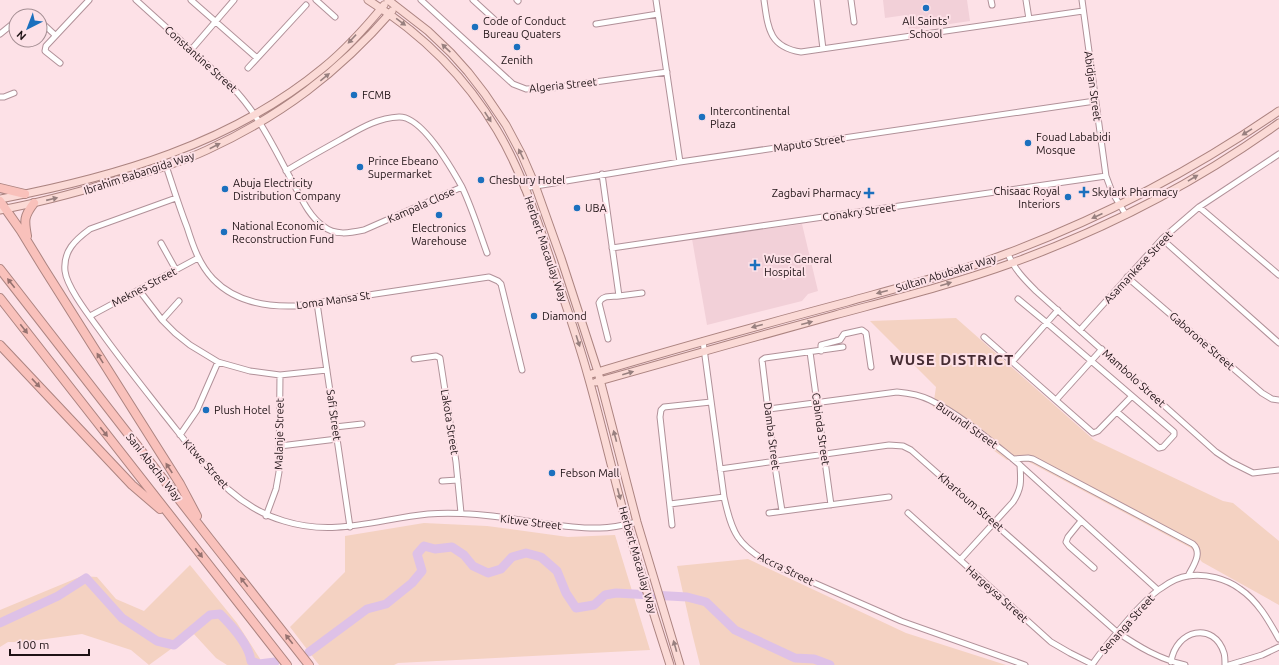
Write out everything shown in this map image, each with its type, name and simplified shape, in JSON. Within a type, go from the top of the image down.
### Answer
[{"type":"highway","points":[[0,188],[25,194]]},
{"type":"highway","points":[[0,200],[3,209],[28,241],[180,484],[209,538]]},
{"type":"highway","points":[[28,241],[24,219],[34,203]]},
{"type":"highway","name":"Sani Abacha Way","points":[[0,269],[309,665]]},
{"type":"highway","name":"Sani Abacha Way","points":[[0,298],[287,665]]},
{"type":"highway","points":[[0,345],[132,485],[175,522]]},
{"type":"main road","name":"Herbert Macaulay Way","points":[[368,0],[382,8],[423,39],[460,79],[477,99],[497,130],[513,160],[551,262],[588,375],[627,525],[670,665]]},
{"type":"main road","name":"Herbert Macaulay Way","points":[[388,0],[428,31],[451,53],[485,94],[506,125],[522,155],[535,185],[598,372],[637,522],[680,665]]},
{"type":"main road","name":"Ibrahim Babangida Way","points":[[0,200],[101,176],[163,157],[205,140],[255,115],[279,100],[323,68],[347,45],[388,0]]},
{"type":"main road","name":"Ibrahim Babangida Way","points":[[3,209],[67,196],[166,166],[206,151],[260,123],[285,107],[330,74],[396,6]]},
{"type":"main road","name":"Sultan Abubakar Way","points":[[588,375],[704,341],[919,282],[1008,254],[1120,205],[1182,172],[1279,111]]},
{"type":"main road","name":"Sultan Abubakar Way","points":[[590,384],[898,298],[1012,263],[1126,215],[1219,163],[1279,123]]},
{"type":"street","points":[[60,63],[45,51],[46,46],[89,0]]},
{"type":"street","name":"Constantine Street","points":[[136,0],[243,98],[260,123],[286,171]]},
{"type":"street","points":[[192,0],[257,58]]},
{"type":"street","points":[[191,50],[234,0]]},
{"type":"street","points":[[316,0],[336,17]]},
{"type":"street","name":"Algeria Street","points":[[421,0],[513,84],[526,89],[552,88],[666,72]]},
{"type":"street","points":[[473,0],[495,20]]},
{"type":"street","points":[[656,0],[680,162]]},
{"type":"street","points":[[764,0],[770,32],[779,44],[790,50],[801,52],[1083,11]]},
{"type":"street","points":[[817,0],[823,49]]},
{"type":"street","points":[[851,0],[854,22]]},
{"type":"street","points":[[1026,0],[1028,19]]},
{"type":"street","name":"Abidjan Street","points":[[1082,0],[1106,176],[1112,192],[1126,215]]},
{"type":"street","points":[[248,68],[306,5]]},
{"type":"street","points":[[596,24],[658,14]]},
{"type":"street","points":[[0,34],[8,28]]},
{"type":"street","points":[[48,29],[55,35]]},
{"type":"street","points":[[0,97],[14,93]]},
{"type":"street","name":"Maputo Street","points":[[524,188],[680,162],[1095,101]]},
{"type":"street","name":"Kampala Close","points":[[399,117],[418,125],[430,138],[462,187],[364,230],[351,233],[337,233],[324,227],[312,216],[286,171],[369,124],[384,119],[399,117]]},
{"type":"street","name":"Asamankese Street","points":[[1080,330],[1162,239],[1200,206],[1279,154]]},
{"type":"street","name":"Loma Mansa St","points":[[163,157],[198,258],[213,279],[228,290],[243,298],[261,304],[280,307],[317,303],[489,277],[494,278],[500,284],[522,370]]},
{"type":"street","points":[[602,174],[619,296]]},
{"type":"street","name":"Conakry Street","points":[[612,248],[1106,176]]},
{"type":"street","points":[[462,187],[487,253]]},
{"type":"street","name":"Kitwe Street","points":[[176,198],[90,229],[78,237],[70,246],[66,258],[65,273],[71,288],[90,316],[120,358],[180,435],[215,476],[230,491],[247,504],[266,516],[302,527],[322,528],[350,527],[429,514],[461,513],[565,526],[600,528],[627,525],[637,522]]},
{"type":"street","points":[[1200,206],[1279,275]]},
{"type":"street","points":[[1162,239],[1279,343]]},
{"type":"street","points":[[161,243],[176,270]]},
{"type":"street","name":"Mambolo Street","points":[[1008,254],[1012,263],[1023,278],[1216,452],[1231,462],[1253,473],[1279,470]]},
{"type":"street","name":"Meknes Street","points":[[90,316],[198,258]]},
{"type":"street","points":[[1274,271],[1279,266]]},
{"type":"street","name":"Gaborone Street","points":[[1128,277],[1262,393],[1272,399],[1279,400]]},
{"type":"street","points":[[138,290],[162,320],[190,345],[218,362],[250,371],[280,375],[327,370]]},
{"type":"street","points":[[608,339],[599,303],[602,298],[642,293]]},
{"type":"street","points":[[1018,299],[1174,432],[1173,437],[1163,447],[1159,448],[1117,412]]},
{"type":"street","points":[[162,320],[180,301]]},
{"type":"street","name":"Safi Street","points":[[317,303],[350,527]]},
{"type":"street","points":[[1012,362],[1058,310]]},
{"type":"street","points":[[821,351],[821,346],[840,340],[844,334],[862,330],[866,333],[871,367]]},
{"type":"street","points":[[984,337],[1093,433],[1098,431],[1132,396]]},
{"type":"street","name":"Accra Street","points":[[704,341],[724,497],[735,534],[746,547],[758,557],[771,564],[879,612],[957,642],[1025,665]]},
{"type":"street","points":[[810,352],[842,347]]},
{"type":"street","points":[[1056,400],[1102,350]]},
{"type":"street","name":"Damba Street","points":[[782,511],[774,460],[762,360],[765,358],[810,352]]},
{"type":"street","name":"Cabinda Street","points":[[810,352],[831,505]]},
{"type":"street","name":"Lakota Street","points":[[414,359],[436,356],[440,358],[458,480],[461,513]]},
{"type":"street","points":[[180,435],[197,410],[218,362]]},
{"type":"street","name":"Malanje Street","points":[[266,516],[276,489],[279,472],[280,375]]},
{"type":"street","name":"Burundi Street","points":[[769,409],[897,392],[912,394],[929,399],[947,409],[1013,459],[1158,590]]},
{"type":"street","points":[[672,525],[660,417],[661,410],[664,407],[711,402]]},
{"type":"street","points":[[335,427],[362,424]]},
{"type":"street","points":[[280,446],[337,439]]},
{"type":"street","name":"Khartoum Street","points":[[720,469],[774,460],[889,445],[903,446],[911,450],[995,522],[1117,632],[1137,646],[1160,658],[1185,665]]},
{"type":"street","points":[[1013,459],[1033,459],[1193,544],[1196,547],[1198,554],[1188,576]]},
{"type":"street","points":[[960,560],[1013,502],[1019,493],[1021,483],[1020,465]]},
{"type":"street","points":[[442,481],[458,480]]},
{"type":"street","points":[[670,504],[724,497]]},
{"type":"street","points":[[769,513],[889,497]]},
{"type":"street","name":"Hargeysa Street","points":[[908,513],[1051,642],[1092,664]]},
{"type":"street","points":[[1081,521],[1068,537],[1066,542],[1094,568]]},
{"type":"street","name":"Senanga Street","points":[[1092,664],[1117,632],[1142,604],[1158,590],[1172,582],[1188,576],[1206,576],[1224,580],[1240,589],[1255,602],[1269,621],[1279,639]]},
{"type":"street","points":[[1171,662],[1172,653],[1177,644],[1185,636],[1195,633],[1204,633],[1214,638],[1220,645],[1224,653],[1225,665]]},
{"type":"street","points":[[1229,665],[1249,660],[1279,648]]},
{"type":"shaded area","name":"All Saints' School","points":[[883,0],[967,0],[970,21],[909,30],[906,15],[885,18]]},
{"type":"shaded area","name":"Wuse General Hospital","points":[[802,224],[818,291],[808,294],[802,301],[707,325],[692,239]]},
{"type":"shaded area","points":[[956,318],[1094,440],[1223,501],[1233,503],[1279,541],[1279,605],[1202,562],[1191,548],[1029,462],[1007,460],[933,407],[936,387],[870,321]]},
{"type":"shaded area","points":[[424,523],[487,526],[568,537],[615,535],[650,650],[398,663],[394,665],[319,665],[290,627],[345,572],[345,536]]},
{"type":"shaded area","points":[[748,559],[906,633],[1006,665],[700,665],[677,566]]},
{"type":"shaded area","points":[[190,565],[237,623],[264,665],[227,665],[216,658],[193,633],[149,665],[131,650],[82,634],[24,642],[8,642],[0,647],[0,610],[82,576],[97,577],[116,599],[144,611]]},
{"type":"waterway","points":[[309,652],[367,609],[386,604],[412,583],[422,571],[417,554],[424,546],[435,549],[452,547],[464,555],[473,566],[488,573],[501,569],[512,557],[526,553],[541,557],[557,571],[566,593],[576,608],[594,605],[605,595],[616,593],[687,597],[706,602],[735,630],[795,658],[814,659],[830,665]]},
{"type":"waterway","points":[[0,623],[58,596],[86,578],[122,618],[157,641],[174,645],[210,615],[220,614],[235,630],[247,648],[251,661],[259,664],[275,662]]},
{"type":"place","name":"All Saints' School","points":[[926,8]]},
{"type":"place","name":"Code of Conduct Bureau Quaters","points":[[475,27]]},
{"type":"place","name":"Zenith","points":[[517,47]]},
{"type":"place","name":"FCMB","points":[[354,95]]},
{"type":"place","name":"Intercontinental Plaza","points":[[702,117]]},
{"type":"place","name":"Fouad Lababidi Mosque","points":[[1028,143]]},
{"type":"place","name":"Prince Ebeano Supermarket","points":[[360,167]]},
{"type":"place","name":"Chesbury Hotel","points":[[481,180]]},
{"type":"place","name":"Abuja Electricity Distribution Company","points":[[225,189]]},
{"type":"place","name":"Skylark Pharmacy","points":[[1084,192]]},
{"type":"place","name":"Zagbavi Pharmacy","points":[[869,193]]},
{"type":"place","name":"Chisaac Royal Interiors","points":[[1068,197]]},
{"type":"place","name":"UBA","points":[[577,208]]},
{"type":"place","name":"Electronics Warehouse","points":[[439,215]]},
{"type":"place","name":"National Economic Reconstruction Fund","points":[[224,232]]},
{"type":"place","name":"Wuse General Hospital","points":[[755,265]]},
{"type":"place","name":"Diamond","points":[[534,316]]},
{"type":"place","name":"Plush Hotel","points":[[206,410]]},
{"type":"place","name":"Febson Mall","points":[[552,473]]},
{"type":"district","name":"WUSE DISTRICT","points":[[952,359]]}]
